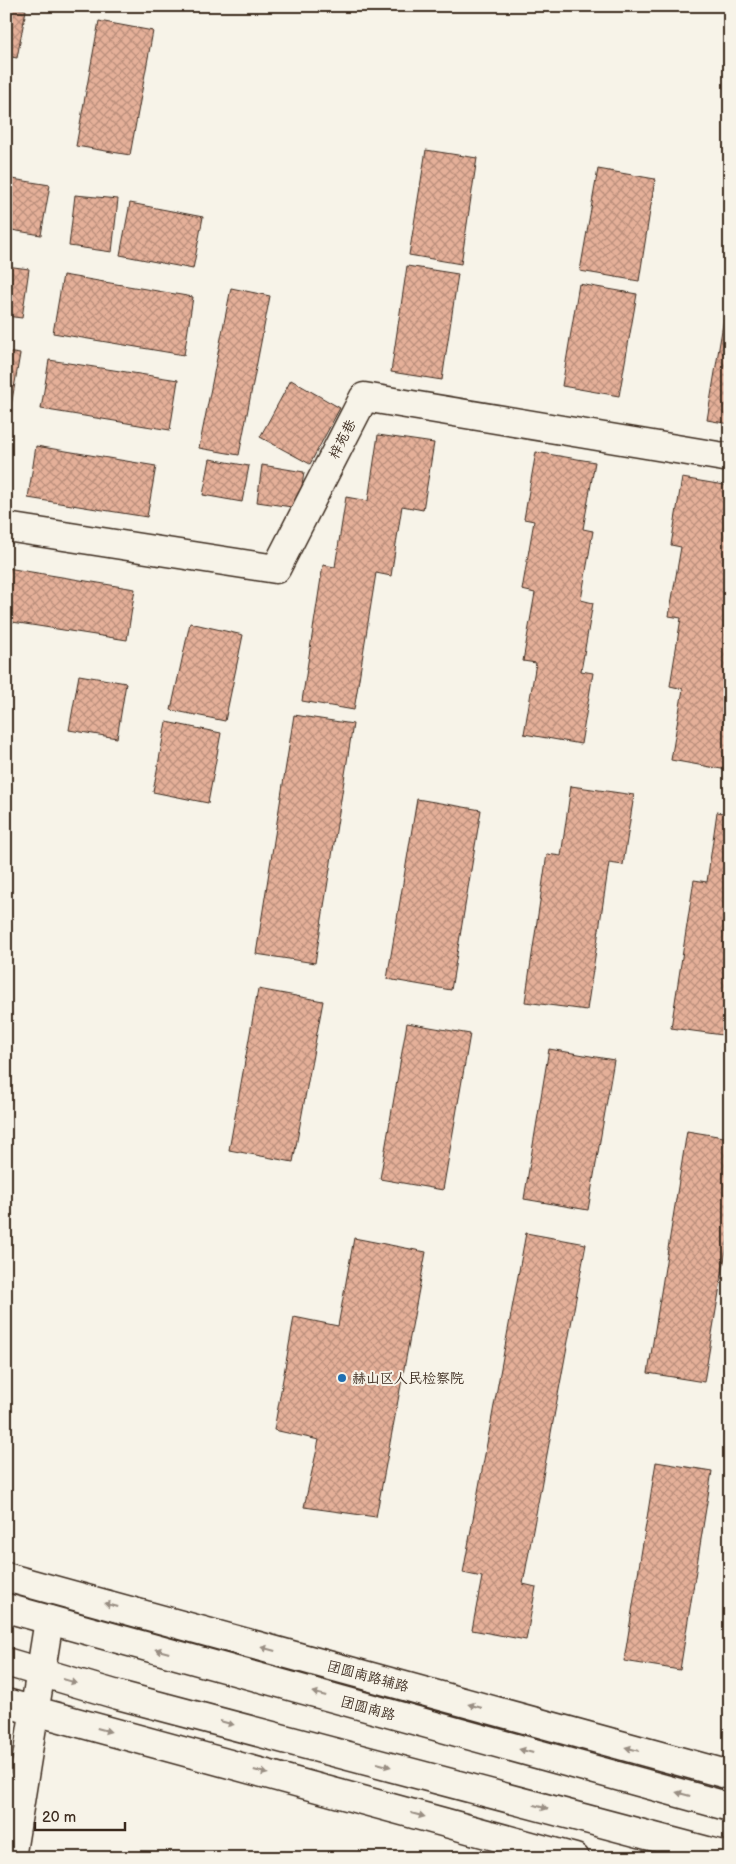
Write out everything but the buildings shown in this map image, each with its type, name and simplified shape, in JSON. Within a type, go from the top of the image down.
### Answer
[{"type":"street","name":"梓苑巷","points":[[6,527],[276,569],[364,397],[730,458]]},
{"type":"street","name":"团圆南路辅路","points":[[6,1576],[730,1775]]},
{"type":"street","name":"团圆南路","points":[[6,1608],[730,1807]]},
{"type":"street","points":[[12,1858],[49,1620]]},
{"type":"street","points":[[6,1662],[128,1697],[730,1857]]},
{"type":"street","points":[[6,1703],[575,1858]]},
{"type":"place","name":"赫山区人民检察院","points":[[342,1378]]}]
